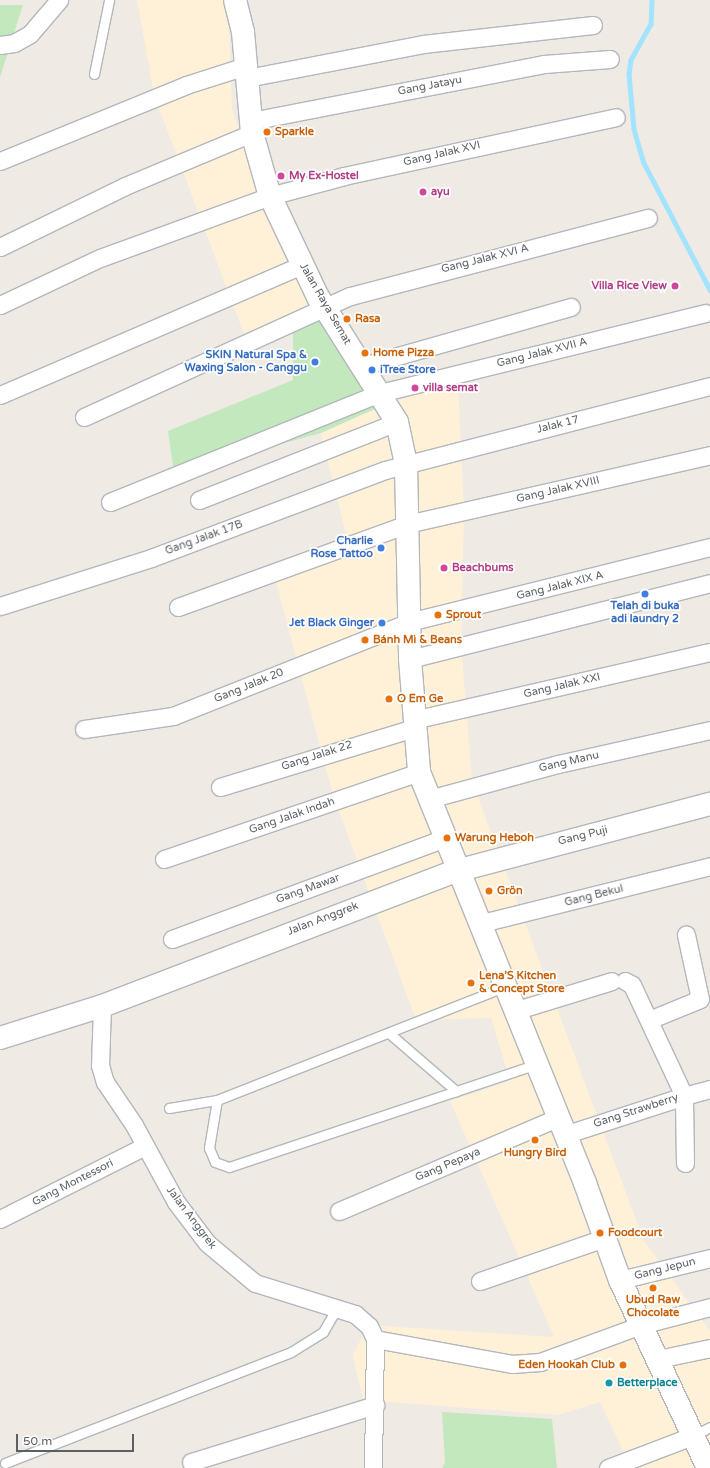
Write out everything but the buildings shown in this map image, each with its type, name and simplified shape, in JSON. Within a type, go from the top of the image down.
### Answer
[{"type":"street","points":[[0,44],[14,43],[30,34],[59,0]]},
{"type":"street","name":"Jalan Raya Semat","points":[[235,0],[247,72],[251,127],[270,196],[302,265],[324,307],[397,422],[406,464],[410,659],[419,772],[443,839],[561,1126],[620,1280],[640,1325],[658,1359],[702,1431],[708,1468]]},
{"type":"street","points":[[0,162],[186,85],[247,72],[423,44],[593,25]]},
{"type":"street","name":"Gang Jatayu","points":[[0,247],[111,192],[251,127],[544,64],[610,59]]},
{"type":"street","name":"Gang Jalak XVI","points":[[0,305],[100,258],[270,196],[344,176],[616,117]]},
{"type":"street","name":"Gang Jalak XVI A","points":[[84,417],[324,307],[397,281],[648,218]]},
{"type":"street","points":[[0,395],[302,265]]},
{"type":"street","points":[[362,366],[571,307]]},
{"type":"street","name":"Gang Jalak XVII A","points":[[110,502],[380,393],[705,313]]},
{"type":"street","name":"Jalak 17","points":[[406,464],[710,386]]},
{"type":"street","points":[[199,500],[397,422]]},
{"type":"street","name":"Gang Jalak XVIII","points":[[178,607],[407,524],[710,455]]},
{"type":"street","name":"Gang Jalak 17B","points":[[0,606],[151,558],[406,464]]},
{"type":"street","name":"Gang Jalak XIX A","points":[[409,622],[710,548]]},
{"type":"street","points":[[410,659],[710,583]]},
{"type":"street","name":"Gang Jalak 20","points":[[84,728],[172,716],[409,622]]},
{"type":"street","name":"Gang Jalak XXI","points":[[414,724],[710,652]]},
{"type":"street","name":"Gang Jalak 22","points":[[220,787],[414,724]]},
{"type":"street","name":"Gang Manu","points":[[429,799],[558,764],[710,730]]},
{"type":"street","name":"Gang Jalak Indah","points":[[164,859],[419,772]]},
{"type":"street","name":"Gang Puji","points":[[456,871],[710,804]]},
{"type":"street","name":"Gang Mawar","points":[[172,939],[443,839]]},
{"type":"street","name":"Gang Bekul","points":[[478,924],[710,866]]},
{"type":"street","name":"Jalan Anggrek","points":[[0,1038],[102,1006],[456,871]]},
{"type":"street","points":[[649,1020],[700,999],[686,935]]},
{"type":"street","name":"Gang Strawberry","points":[[514,1011],[623,982],[649,1020],[684,1096],[561,1126]]},
{"type":"street","name":"Jalan Anggrek","points":[[102,1006],[100,1065],[106,1082],[145,1146],[176,1202],[207,1243],[233,1268],[255,1283],[355,1314],[369,1326],[375,1339]]},
{"type":"street","points":[[686,1163],[684,1096],[710,1089]]},
{"type":"street","name":"Gang Pepaya","points":[[339,1211],[561,1126]]},
{"type":"street","name":"Gang Montessori","points":[[0,1219],[145,1146]]},
{"type":"street","points":[[480,1281],[604,1238]]},
{"type":"street","name":"Gang Jepun","points":[[620,1280],[710,1258]]},
{"type":"street","points":[[373,1468],[375,1339],[512,1364],[540,1362],[640,1325],[710,1307]]},
{"type":"street","points":[[658,1359],[710,1348]]},
{"type":"street","points":[[191,1462],[375,1405]]},
{"type":"street","points":[[608,1468],[702,1431]]},
{"type":"lane","points":[[94,74],[109,0]]},
{"type":"lane","points":[[169,1108],[217,1100],[504,987]]},
{"type":"lane","points":[[389,1033],[456,1091]]},
{"type":"lane","points":[[217,1100],[209,1148],[215,1162],[229,1167],[536,1064]]},
{"type":"lane","points":[[5,1462],[291,1352],[323,1332],[336,1308]]},
{"type":"shaded area","points":[[137,0],[228,0],[232,110],[284,247],[320,307],[247,342],[154,95]]},
{"type":"shaded area","points":[[458,382],[464,513],[461,643],[472,781],[644,1241],[710,1331],[710,1468],[631,1468],[600,1402],[558,1415],[363,1400],[353,1355],[368,1325],[554,1337],[450,1101],[510,1081],[491,1018],[416,1020],[333,795],[275,578],[347,539],[321,433],[386,404]]},
{"type":"green space","points":[[0,5],[23,5],[0,77]]},
{"type":"green space","points":[[320,307],[386,404],[321,433],[174,473],[168,431],[293,380],[293,322]]},
{"type":"green space","points":[[442,1412],[552,1419],[557,1468],[442,1468],[445,1462]]},
{"type":"waterway","points":[[652,0],[651,24],[631,60],[629,74],[634,129],[644,163],[710,290]]},
{"type":"place","name":"Sparkle","points":[[267,132]]},
{"type":"place","name":"My Ex-Hostel","points":[[281,176]]},
{"type":"place","name":"ayu","points":[[423,192]]},
{"type":"place","name":"Villa Rice View","points":[[675,286]]},
{"type":"place","name":"Rasa","points":[[347,319]]},
{"type":"place","name":"Home Pizza","points":[[365,353]]},
{"type":"place","name":"SKIN Natural Spa & Waxing Salon - Canggu","points":[[315,362]]},
{"type":"place","name":"iTree Store","points":[[372,370]]},
{"type":"place","name":"villa semat","points":[[415,388]]},
{"type":"place","name":"Charlie Rose Tattoo","points":[[381,548]]},
{"type":"place","name":"Beachbums","points":[[444,568]]},
{"type":"place","name":"Telah di buka adi laundry 2","points":[[645,594]]},
{"type":"place","name":"Sprout","points":[[438,615]]},
{"type":"place","name":"Jet Black Ginger","points":[[382,623]]},
{"type":"place","name":"Bánh Mì & Beans","points":[[365,640]]},
{"type":"place","name":"O Em Ge","points":[[389,699]]},
{"type":"place","name":"Warung Heboh","points":[[447,838]]},
{"type":"place","name":"Grön","points":[[489,891]]},
{"type":"place","name":"Lena’S Kitchen & Concept Store","points":[[471,983]]},
{"type":"place","name":"Hungry Bird","points":[[535,1140]]},
{"type":"place","name":"Foodcourt","points":[[600,1233]]},
{"type":"place","name":"Ubud Raw Chocolate","points":[[653,1288]]},
{"type":"place","name":"Eden Hookah Club","points":[[623,1365]]},
{"type":"place","name":"Betterplace","points":[[609,1383]]}]
